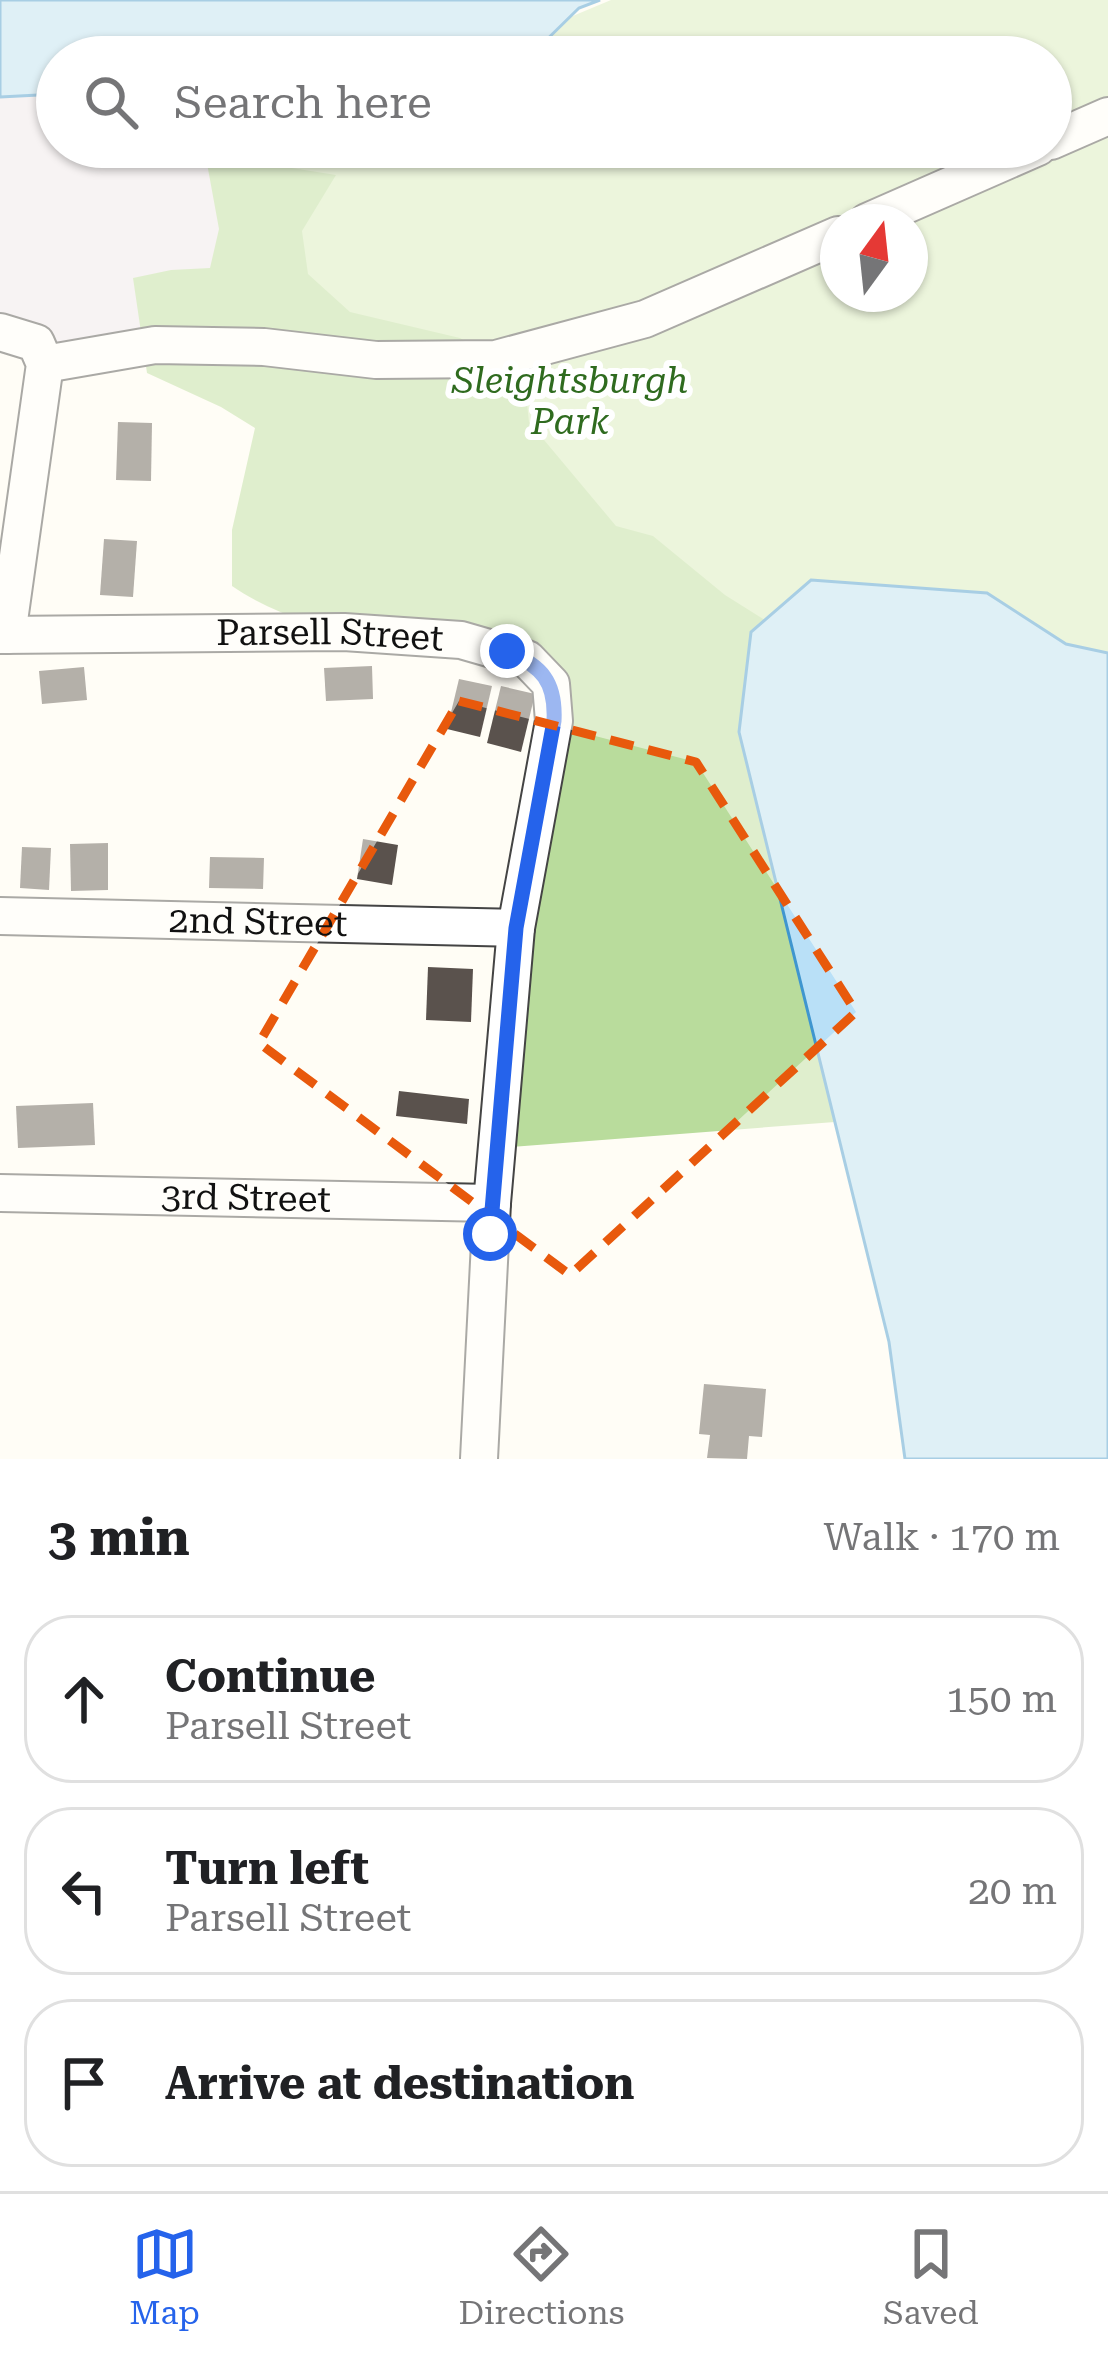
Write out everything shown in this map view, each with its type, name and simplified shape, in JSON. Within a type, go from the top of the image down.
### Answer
[{"type":"street","points":[[1072,132],[1108,116]]},
{"type":"street","points":[[908,204],[990,168]]},
{"type":"street","points":[[45,364],[155,345],[264,347],[376,360],[496,359],[645,319],[820,243]]},
{"type":"street","points":[[0,332],[37,343],[45,364],[3,635]]},
{"type":"street","name":"Parsell Street","points":[[3,635],[344,632],[461,640],[507,651],[542,671],[555,697],[554,721],[516,928],[492,1203],[479,1459]]},
{"type":"street","name":"2nd Street","points":[[0,916],[516,928]]},
{"type":"street","name":"3rd Street","points":[[0,1193],[492,1203]]},
{"type":"highlighted area","points":[[459,701],[696,762],[856,1012],[570,1275],[259,1043]]},
{"type":"shaded area","points":[[36,95],[36,168],[229,168],[264,347],[45,364],[0,332],[0,97]]},
{"type":"green space","name":"Sleightsburgh Park","points":[[611,0],[1108,0],[1108,653],[1066,644],[987,593],[812,580],[751,632],[535,666],[238,168],[1072,168],[1072,36],[550,36],[568,18]]},
{"type":"green space","points":[[208,168],[292,168],[336,175],[302,231],[308,274],[350,312],[460,338],[496,359],[526,394],[529,422],[616,526],[653,536],[725,595],[765,620],[751,633],[739,732],[835,1122],[497,1148],[542,671],[339,631],[263,604],[232,586],[232,530],[255,428],[147,373],[133,278],[210,268],[219,229]]},
{"type":"water","points":[[0,0],[600,0],[579,8],[550,36],[36,36],[36,95],[0,97]]},
{"type":"water","points":[[811,580],[987,593],[1066,644],[1108,653],[1108,1459],[905,1459],[889,1342],[739,732],[751,632]]},
{"type":"building","points":[[118,422],[152,423],[151,481],[116,480]]},
{"type":"building","points":[[104,539],[137,541],[133,597],[100,595]]},
{"type":"building","points":[[372,666],[373,699],[326,701],[324,668]]},
{"type":"building","points":[[84,667],[87,700],[42,704],[39,671]]},
{"type":"building","points":[[459,679],[492,686],[480,737],[447,729]]},
{"type":"building","points":[[501,686],[535,694],[521,752],[487,743]]},
{"type":"building","points":[[363,839],[398,845],[392,885],[357,879]]},
{"type":"building","points":[[108,843],[108,890],[71,891],[70,844]]},
{"type":"building","points":[[22,847],[51,848],[49,890],[20,888]]},
{"type":"building","points":[[210,857],[264,858],[263,889],[209,888]]},
{"type":"building","points":[[428,967],[473,969],[471,1022],[426,1020]]},
{"type":"building","points":[[399,1091],[469,1099],[467,1124],[396,1116]]},
{"type":"building","points":[[93,1103],[95,1145],[18,1148],[16,1106]]},
{"type":"building","points":[[704,1384],[766,1389],[762,1437],[749,1436],[747,1459],[707,1458],[710,1435],[699,1434]]},
{"type":"route","points":[[490,1234],[516,928],[555,697],[542,671],[507,651]]}]
